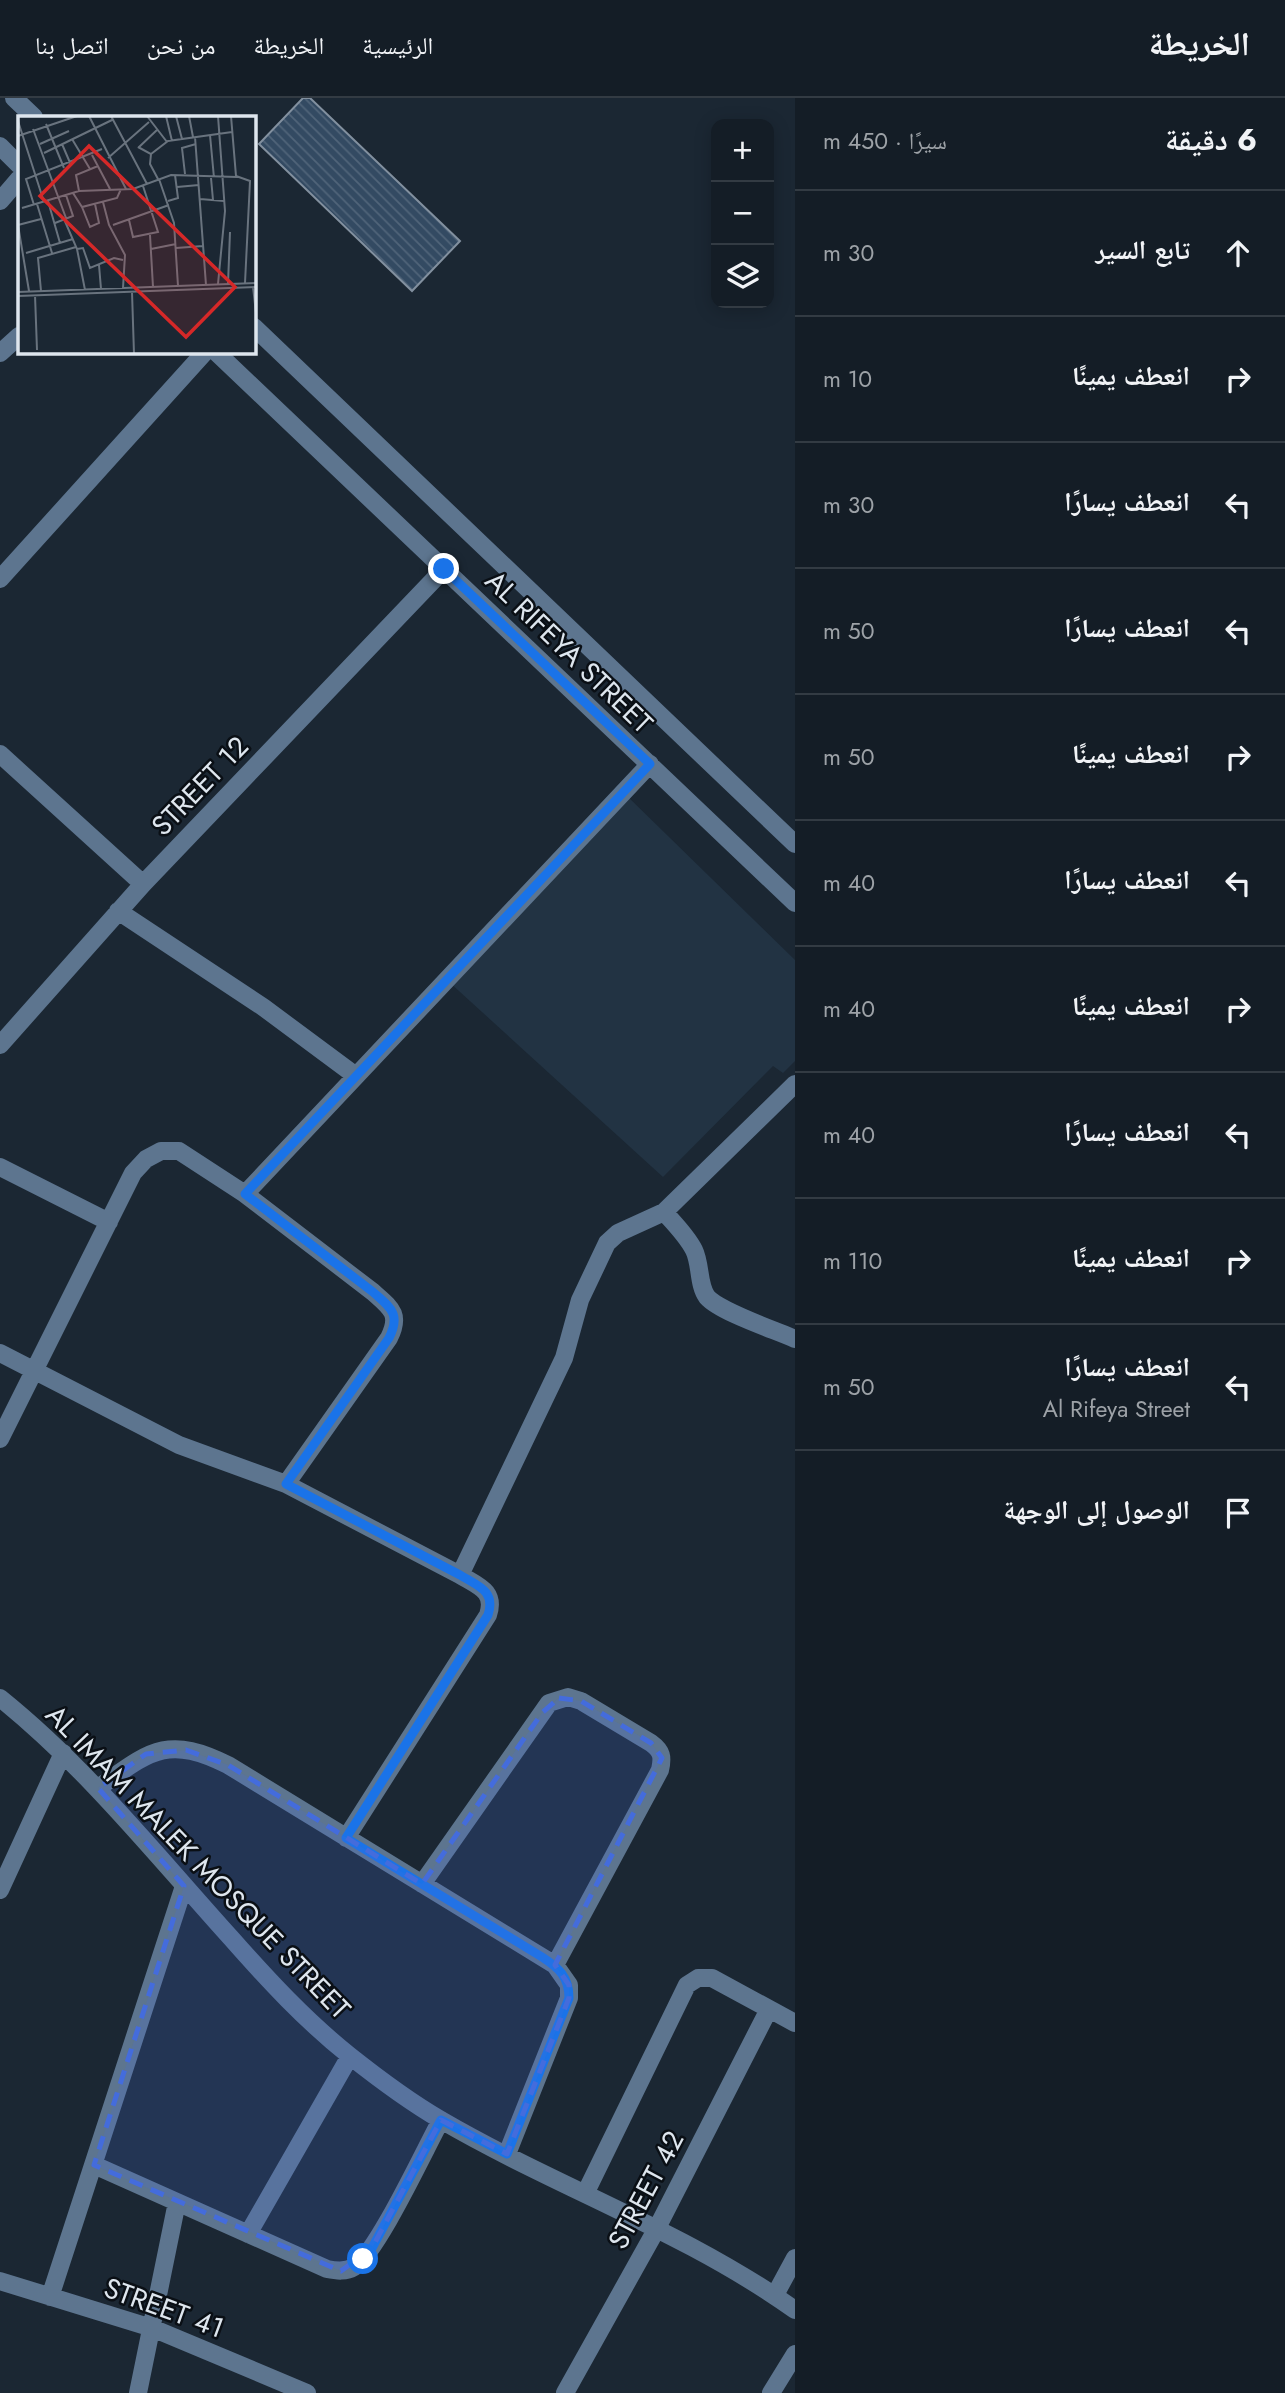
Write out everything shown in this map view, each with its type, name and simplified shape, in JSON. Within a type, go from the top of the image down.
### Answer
[{"type":"street","points":[[14,98],[33,116]]},
{"type":"street","points":[[0,146],[18,164]]},
{"type":"street","points":[[0,201],[18,180]]},
{"type":"street","name":"AL RIFEYA STREET","points":[[256,329],[795,844]]},
{"type":"street","points":[[0,353],[18,337]]},
{"type":"street","points":[[0,579],[203,354]]},
{"type":"street","name":"AL RIFEYA STREET","points":[[218,354],[795,903]]},
{"type":"street","name":"STREET 12","points":[[0,1045],[118,911],[444,569]]},
{"type":"street","points":[[0,754],[144,884]]},
{"type":"street","points":[[245,1194],[650,764]]},
{"type":"street","points":[[118,911],[264,1007],[356,1076]]},
{"type":"street","points":[[460,1575],[564,1358],[580,1300],[607,1243],[618,1233],[664,1212],[795,1084]]},
{"type":"street","points":[[0,1439],[133,1173],[146,1159],[161,1151],[179,1151],[245,1194],[373,1292],[387,1304],[395,1316],[389,1338],[286,1484]]},
{"type":"street","points":[[0,1167],[109,1222]]},
{"type":"street","points":[[664,1212],[685,1235],[694,1251],[706,1296],[726,1309],[795,1339]]},
{"type":"street","points":[[0,1353],[179,1445],[286,1484],[460,1575],[489,1595],[491,1604],[488,1615],[346,1838]]},
{"type":"street","points":[[422,1884],[549,1703],[568,1697],[581,1701],[651,1743],[659,1749],[662,1758],[660,1770],[555,1965]]},
{"type":"street","name":"AL IMAM MALEK MOSQUE STREET","points":[[0,1698],[63,1753],[98,1788],[278,1991],[350,2056],[441,2120],[656,2230],[775,2295],[795,2309]]},
{"type":"street","points":[[98,1788],[146,1754],[186,1750],[207,1755],[228,1765],[555,1965],[569,1984],[569,1998],[507,2154]]},
{"type":"street","points":[[0,1890],[63,1753]]},
{"type":"street","points":[[50,2297],[184,1886]]},
{"type":"street","points":[[585,2194],[687,1985],[698,1978],[712,1978],[794,2020]]},
{"type":"street","name":"STREET 42","points":[[565,2393],[656,2230],[769,2009]]},
{"type":"street","points":[[248,2234],[350,2056]]},
{"type":"street","points":[[94,2165],[327,2269],[341,2271],[354,2267],[372,2248],[441,2120]]},
{"type":"street","points":[[138,2393],[177,2202]]},
{"type":"street","points":[[775,2295],[795,2258]]},
{"type":"street","name":"STREET 41","points":[[0,2281],[152,2328],[301,2392]]},
{"type":"street","points":[[771,2393],[795,2354]]},
{"type":"highlighted area","points":[[559,1698],[581,1701],[651,1743],[662,1758],[555,1965],[569,1985],[569,1998],[507,2154],[441,2120],[372,2248],[341,2271],[94,2165],[184,1886],[98,1788],[146,1754],[186,1750],[228,1765],[422,1884],[542,1713]]},
{"type":"shaded area","points":[[625,794],[795,960],[795,1061],[783,1073],[773,1066],[663,1177],[448,981]]},
{"type":"building","points":[[303,98],[310,98],[460,241],[412,291],[259,144]]},
{"type":"route","points":[[363,2259],[372,2248],[441,2120],[507,2154],[569,1998],[569,1984],[555,1965],[346,1838],[488,1615],[491,1604],[489,1595],[483,1589],[460,1575],[286,1484],[389,1338],[395,1316],[387,1304],[373,1292],[245,1194],[650,764],[444,569]]}]
